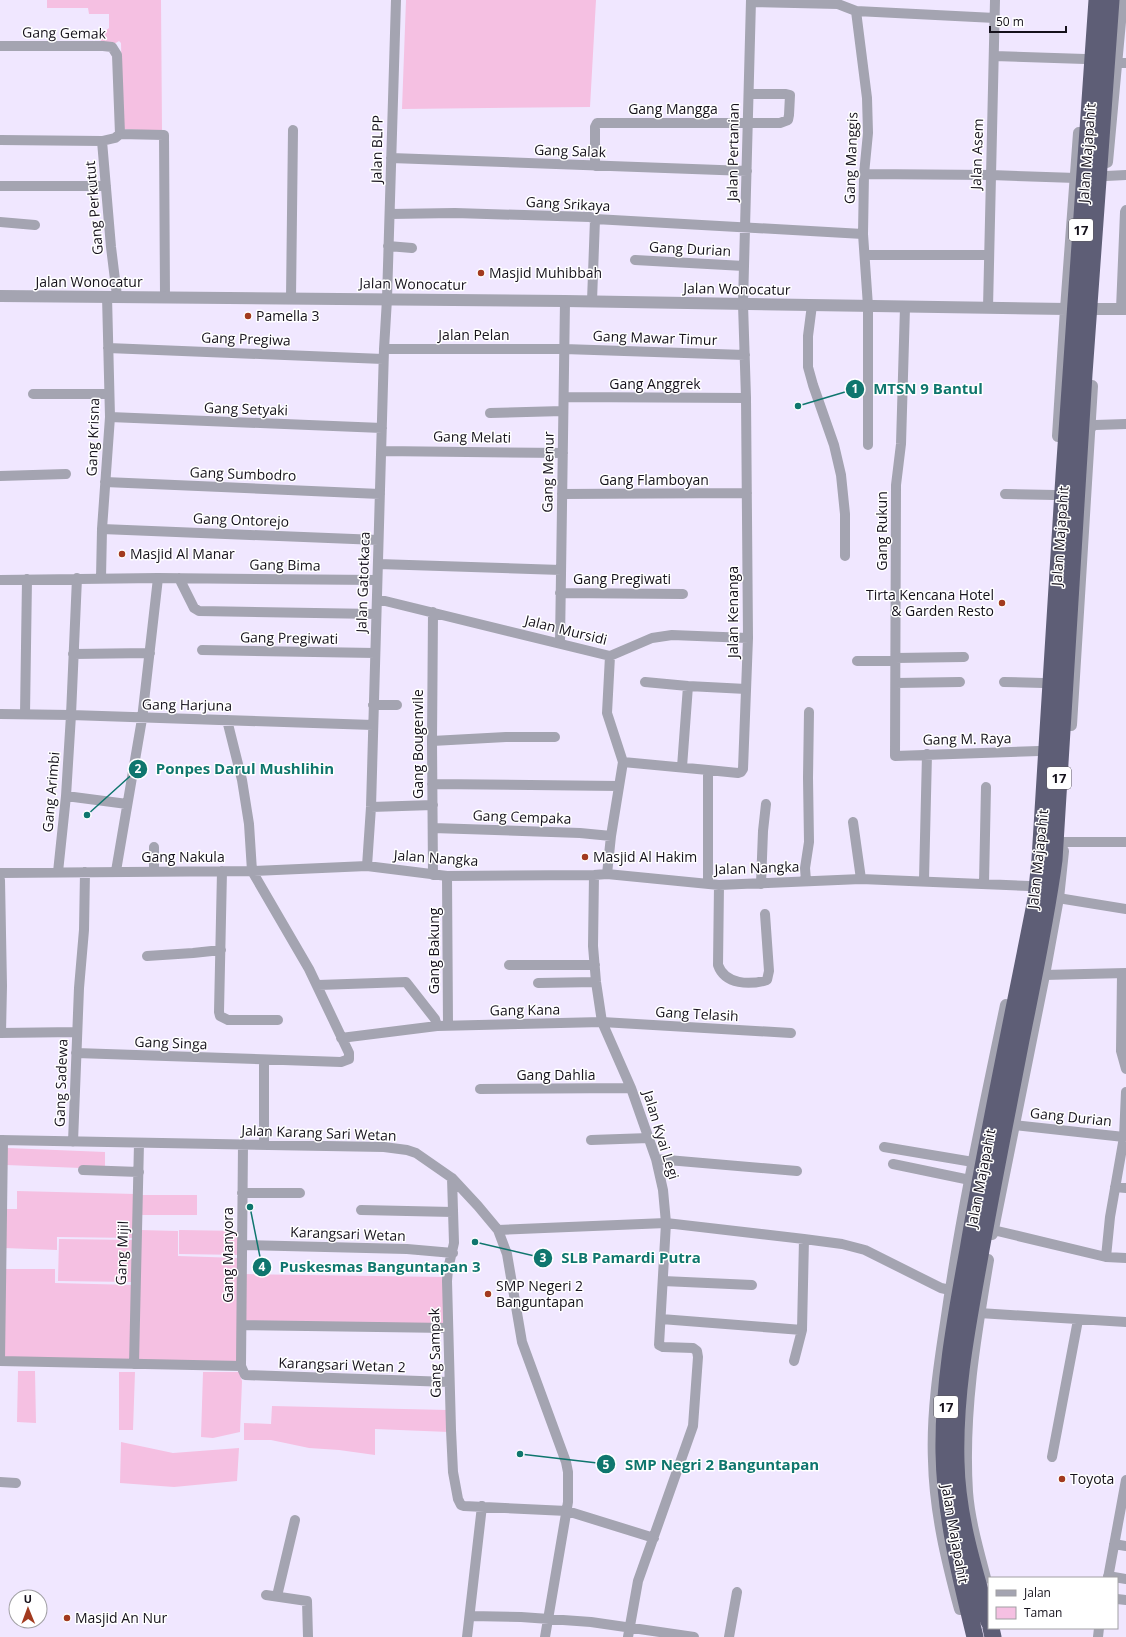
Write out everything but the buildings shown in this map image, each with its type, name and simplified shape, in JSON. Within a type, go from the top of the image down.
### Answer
[{"type":"highway","name":"Jalan Majapahit","points":[[1071,475],[1097,0]]},
{"type":"highway","name":"Jalan Majapahit","points":[[975,1637],[948,1515],[944,1431],[947,1387],[979,1174],[1010,1006],[1036,899],[1040,860],[1052,604],[1064,502],[1071,475],[1116,70],[1111,0]]},
{"type":"highway","name":"Jalan Majapahit","points":[[988,1618],[971,1558],[960,1505],[956,1463],[956,1431],[979,1174],[1047,910],[1054,860],[1064,502]]},
{"type":"street","name":"Jalan BLPP","points":[[387,299],[396,0]]},
{"type":"street","name":"Jalan Asem","points":[[988,308],[988,255],[995,0]]},
{"type":"street","points":[[1005,494],[1064,502],[1066,309],[1089,0]]},
{"type":"street","points":[[988,1590],[969,1505],[965,1440],[973,1346],[993,1230],[1044,976],[1058,898],[1064,842],[1096,309],[1122,0]]},
{"type":"street","points":[[751,1],[838,2],[856,11],[995,18]]},
{"type":"street","name":"Jalan Pertanian","points":[[743,304],[751,1]]},
{"type":"street","name":"Gang Manggis","points":[[856,11],[867,98],[868,133],[864,174],[863,234],[866,255],[868,306],[868,445]]},
{"type":"street","name":"Gang Gemak","points":[[0,46],[112,47],[117,55],[120,134]]},
{"type":"street","points":[[994,56],[1085,59]]},
{"type":"street","name":"Gang Mangga","points":[[595,166],[595,124],[598,122],[780,123],[788,120],[790,115],[790,95],[749,94]]},
{"type":"street","points":[[291,298],[293,130]]},
{"type":"street","points":[[0,140],[102,141],[115,138],[120,134],[162,134],[165,137],[165,297]]},
{"type":"street","name":"Gang Perkutut","points":[[102,141],[112,296]]},
{"type":"street","name":"Gang Salak","points":[[392,158],[747,171]]},
{"type":"street","points":[[864,174],[991,175],[1076,178]]},
{"type":"street","points":[[1106,176],[1126,175]]},
{"type":"street","points":[[0,186],[106,186]]},
{"type":"street","points":[[1096,309],[1124,309],[1126,210]]},
{"type":"street","name":"Gang Srikaya","points":[[390,214],[455,213],[590,216],[595,219],[863,234]]},
{"type":"street","points":[[592,301],[595,219]]},
{"type":"street","points":[[0,222],[35,225]]},
{"type":"street","points":[[388,246],[412,248]]},
{"type":"street","points":[[866,255],[988,255]]},
{"type":"street","name":"Gang Durian","points":[[635,260],[744,266]]},
{"type":"street","name":"Jalan Wonocatur","points":[[0,296],[592,301],[1066,309]]},
{"type":"street","name":"Gang Krisna","points":[[101,578],[102,529],[110,418],[108,348],[112,296]]},
{"type":"street","name":"Jalan Gatotkaca","points":[[367,866],[371,807],[378,540],[387,299]]},
{"type":"street","name":"Gang Menur","points":[[560,643],[565,301]]},
{"type":"street","name":"Jalan Kenanga","points":[[623,762],[738,773],[743,769],[748,638],[746,398],[743,304]]},
{"type":"street","points":[[812,305],[808,336],[808,367],[834,445],[841,475],[845,514],[845,556]]},
{"type":"street","name":"Gang Rukun","points":[[895,756],[896,486],[901,444],[904,307]]},
{"type":"street","name":"Gang Pregiwa","points":[[108,348],[384,354]]},
{"type":"street","name":"Jalan Pelan","points":[[384,354],[564,349]]},
{"type":"street","name":"Gang Mawar Timur","points":[[564,349],[745,355]]},
{"type":"street","points":[[33,394],[109,394]]},
{"type":"street","name":"Gang Anggrek","points":[[564,397],[746,398]]},
{"type":"street","points":[[490,413],[563,411]]},
{"type":"street","name":"Gang Setyaki","points":[[110,418],[382,428]]},
{"type":"street","points":[[1090,428],[1095,424],[1126,424]]},
{"type":"street","name":"Gang Melati","points":[[381,451],[563,453]]},
{"type":"street","points":[[0,476],[66,474]]},
{"type":"street","name":"Gang Sumbodro","points":[[105,482],[380,494]]},
{"type":"street","name":"Gang Flamboyan","points":[[562,494],[747,493]]},
{"type":"street","name":"Gang Ontorejo","points":[[102,529],[378,540]]},
{"type":"street","points":[[378,564],[561,570]]},
{"type":"street","name":"Gang Arimbi","points":[[58,872],[66,796],[77,578]]},
{"type":"street","points":[[116,871],[142,719],[158,578]]},
{"type":"street","points":[[179,578],[194,608],[199,611],[376,614]]},
{"type":"street","name":"Gang Bima","points":[[0,580],[179,578],[377,580]]},
{"type":"street","points":[[26,714],[27,580]]},
{"type":"street","name":"Gang Pregiwati","points":[[560,593],[683,594]]},
{"type":"street","name":"Jalan Mursidi","points":[[377,599],[610,656],[652,638],[672,635],[691,634],[748,638]]},
{"type":"street","points":[[1010,1006],[1033,859],[1043,683],[1052,604]]},
{"type":"street","name":"Gang Bougenvile","points":[[433,612],[433,875]]},
{"type":"street","name":"Gang Pregiwati","points":[[202,650],[375,653]]},
{"type":"street","points":[[73,654],[150,653]]},
{"type":"street","points":[[607,874],[611,836],[623,762],[607,712],[610,656]]},
{"type":"street","points":[[857,661],[964,657]]},
{"type":"street","points":[[645,682],[746,689]]},
{"type":"street","points":[[896,683],[960,682]]},
{"type":"street","points":[[1004,682],[1043,683]]},
{"type":"street","points":[[682,767],[688,686]]},
{"type":"street","points":[[374,705],[397,705]]},
{"type":"street","points":[[806,881],[805,868],[809,842],[809,712]]},
{"type":"street","name":"Gang Harjuna","points":[[0,714],[373,725]]},
{"type":"street","points":[[228,720],[242,780],[249,824],[252,871],[281,918],[318,986],[341,1038]]},
{"type":"street","points":[[432,741],[506,736],[555,737]]},
{"type":"street","name":"Gang M. Raya","points":[[895,756],[1039,751]]},
{"type":"street","points":[[924,880],[927,754]]},
{"type":"street","points":[[708,770],[708,883]]},
{"type":"street","points":[[432,784],[619,786]]},
{"type":"street","points":[[984,883],[986,787]]},
{"type":"street","points":[[66,796],[127,804]]},
{"type":"street","points":[[761,884],[763,831],[766,804]]},
{"type":"street","points":[[371,807],[432,806]]},
{"type":"street","points":[[853,822],[861,878]]},
{"type":"street","name":"Gang Cempaka","points":[[433,828],[580,832],[611,836]]},
{"type":"street","points":[[1064,842],[1126,842]]},
{"type":"street","points":[[154,847],[154,871]]},
{"type":"street","name":"Jalan Nangka","points":[[367,866],[447,876],[607,874],[719,885],[861,878],[1029,886]]},
{"type":"street","name":"Gang Nakula","points":[[0,873],[252,871],[367,866]]},
{"type":"street","points":[[222,871],[220,1016],[228,1020],[278,1020]]},
{"type":"street","points":[[78,1032],[80,966],[84,930],[84,872]]},
{"type":"street","name":"Jalan Kyai Legi","points":[[594,875],[593,946],[596,982],[602,1022],[632,1088],[656,1158],[664,1190],[666,1222],[660,1345],[662,1347],[693,1348],[697,1350],[698,1356],[693,1426],[654,1538]]},
{"type":"street","name":"Gang Bakung","points":[[447,876],[448,1025]]},
{"type":"street","points":[[0,880],[2,986],[0,1032]]},
{"type":"street","points":[[719,885],[718,965],[720,973],[728,979],[748,984],[767,980],[769,971],[764,914]]},
{"type":"street","points":[[1058,898],[1126,910]]},
{"type":"street","points":[[147,956],[194,954],[221,950]]},
{"type":"street","points":[[509,965],[595,965]]},
{"type":"street","points":[[1044,976],[1124,974],[1121,1051],[1126,1069]]},
{"type":"street","points":[[318,986],[406,982],[435,1019],[437,1026]]},
{"type":"street","points":[[538,983],[596,982]]},
{"type":"street","name":"Gang Kana","points":[[341,1038],[448,1025],[602,1022]]},
{"type":"street","name":"Gang Telasih","points":[[602,1022],[792,1033]]},
{"type":"street","name":"Gang Sadewa","points":[[0,1032],[78,1032],[73,1142]]},
{"type":"street","name":"Gang Singa","points":[[76,1053],[264,1060],[346,1061],[349,1059],[349,1056],[341,1038]]},
{"type":"street","points":[[264,1060],[264,1145]]},
{"type":"street","name":"Gang Dahlia","points":[[480,1089],[632,1088]]},
{"type":"street","points":[[1106,1257],[1115,1187],[1124,1138],[1126,1092]]},
{"type":"street","name":"Gang Durian","points":[[1014,1125],[1124,1138]]},
{"type":"street","points":[[591,1140],[649,1138]]},
{"type":"street","points":[[1,1140],[0,1361],[241,1366]]},
{"type":"street","name":"Jalan Karang Sari Wetan","points":[[1,1140],[400,1148],[426,1159],[452,1178],[498,1230],[508,1254],[522,1342],[565,1456],[568,1472],[568,1502],[545,1637]]},
{"type":"street","name":"Gang Mijil","points":[[134,1364],[139,1143]]},
{"type":"street","name":"Gang Manyora","points":[[241,1366],[243,1144]]},
{"type":"street","points":[[884,1146],[979,1174]]},
{"type":"street","points":[[656,1158],[797,1171]]},
{"type":"street","points":[[893,1164],[979,1174]]},
{"type":"street","points":[[83,1170],[138,1172]]},
{"type":"street","points":[[967,1637],[951,1576],[940,1523],[934,1460],[934,1422],[950,1290],[979,1174]]},
{"type":"street","name":"Gang Sampak","points":[[452,1178],[454,1243],[448,1271],[449,1382],[453,1472],[458,1499],[461,1505],[566,1511],[654,1538]]},
{"type":"street","points":[[1115,1187],[1126,1188]]},
{"type":"street","points":[[242,1193],[300,1193]]},
{"type":"street","points":[[361,1210],[453,1212]]},
{"type":"street","points":[[498,1230],[666,1222],[804,1238],[842,1244],[865,1250],[941,1288],[950,1290]]},
{"type":"street","points":[[993,1230],[1106,1257],[1126,1258]]},
{"type":"street","points":[[794,1361],[802,1330],[804,1238]]},
{"type":"street","name":"Karangsari Wetan","points":[[242,1245],[452,1252]]},
{"type":"street","points":[[663,1281],[752,1285]]},
{"type":"street","points":[[979,1313],[1126,1322]]},
{"type":"street","points":[[661,1319],[802,1330]]},
{"type":"street","points":[[1052,1456],[1078,1320]]},
{"type":"street","points":[[242,1325],[448,1328]]},
{"type":"street","name":"Karangsari Wetan 2","points":[[241,1366],[245,1375],[248,1376],[449,1382]]},
{"type":"street","points":[[1108,1577],[1126,1480]]},
{"type":"street","points":[[0,1482],[16,1484]]},
{"type":"street","points":[[467,1637],[482,1506]]},
{"type":"street","points":[[278,1596],[295,1520]]},
{"type":"street","points":[[629,1632],[638,1581],[654,1538]]},
{"type":"street","points":[[1114,1544],[1126,1546]]},
{"type":"street","points":[[728,1637],[737,1592]]},
{"type":"street","points":[[266,1595],[307,1601],[308,1637]]},
{"type":"street","points":[[470,1616],[590,1622],[629,1632],[694,1637]]},
{"type":"green space","points":[[47,0],[161,0],[162,131],[123,129],[121,43],[119,41],[114,44],[101,42],[100,35],[109,28],[109,14],[89,14],[88,8],[47,8]]},
{"type":"green space","points":[[406,0],[596,0],[590,107],[402,109]]},
{"type":"green space","points":[[7,1148],[105,1152],[105,1169],[6,1165]]},
{"type":"green space","points":[[17,1191],[136,1194],[135,1238],[57,1237],[57,1250],[4,1248],[5,1209],[17,1209]]},
{"type":"green space","points":[[140,1195],[197,1195],[197,1215],[140,1215]]},
{"type":"green space","points":[[140,1230],[178,1231],[178,1256],[239,1258],[237,1362],[138,1361]]},
{"type":"green space","points":[[179,1230],[241,1231],[241,1255],[179,1254]]},
{"type":"green space","points":[[59,1239],[134,1240],[133,1282],[58,1281]]},
{"type":"green space","points":[[4,1269],[55,1269],[55,1283],[133,1285],[131,1362],[3,1358]]},
{"type":"green space","points":[[244,1274],[444,1277],[443,1327],[244,1324]]},
{"type":"green space","points":[[18,1371],[35,1371],[36,1423],[17,1422]]},
{"type":"green space","points":[[119,1372],[135,1372],[133,1430],[119,1430]]},
{"type":"green space","points":[[203,1372],[239,1372],[242,1381],[240,1432],[213,1438],[201,1437]]},
{"type":"green space","points":[[272,1406],[448,1410],[449,1432],[375,1429],[375,1455],[309,1448],[271,1440],[244,1440],[244,1423],[271,1424]]},
{"type":"green space","points":[[121,1442],[173,1453],[239,1448],[237,1481],[174,1487],[120,1483]]},
{"type":"place","name":"Masjid Muhibbah","points":[[481,273]]},
{"type":"place","name":"Pamella 3","points":[[248,316]]},
{"type":"place","name":"MTSN 9 Bantul","points":[[798,406]]},
{"type":"place","name":"Masjid Al Manar","points":[[122,554]]},
{"type":"place","name":"Tirta Kencana Hotel & Garden Resto","points":[[1002,603]]},
{"type":"place","name":"Ponpes Darul Mushlihin","points":[[87,815]]},
{"type":"place","name":"Masjid Al Hakim","points":[[585,857]]},
{"type":"place","name":"Puskesmas Banguntapan 3","points":[[250,1207]]},
{"type":"place","name":"SLB Pamardi Putra","points":[[475,1242]]},
{"type":"place","name":"SMP Negeri 2 Banguntapan","points":[[488,1294]]},
{"type":"place","name":"SMP Negri 2 Banguntapan","points":[[520,1454]]},
{"type":"place","name":"Toyota","points":[[1062,1479]]},
{"type":"place","name":"Masjid An Nur","points":[[67,1618]]}]
